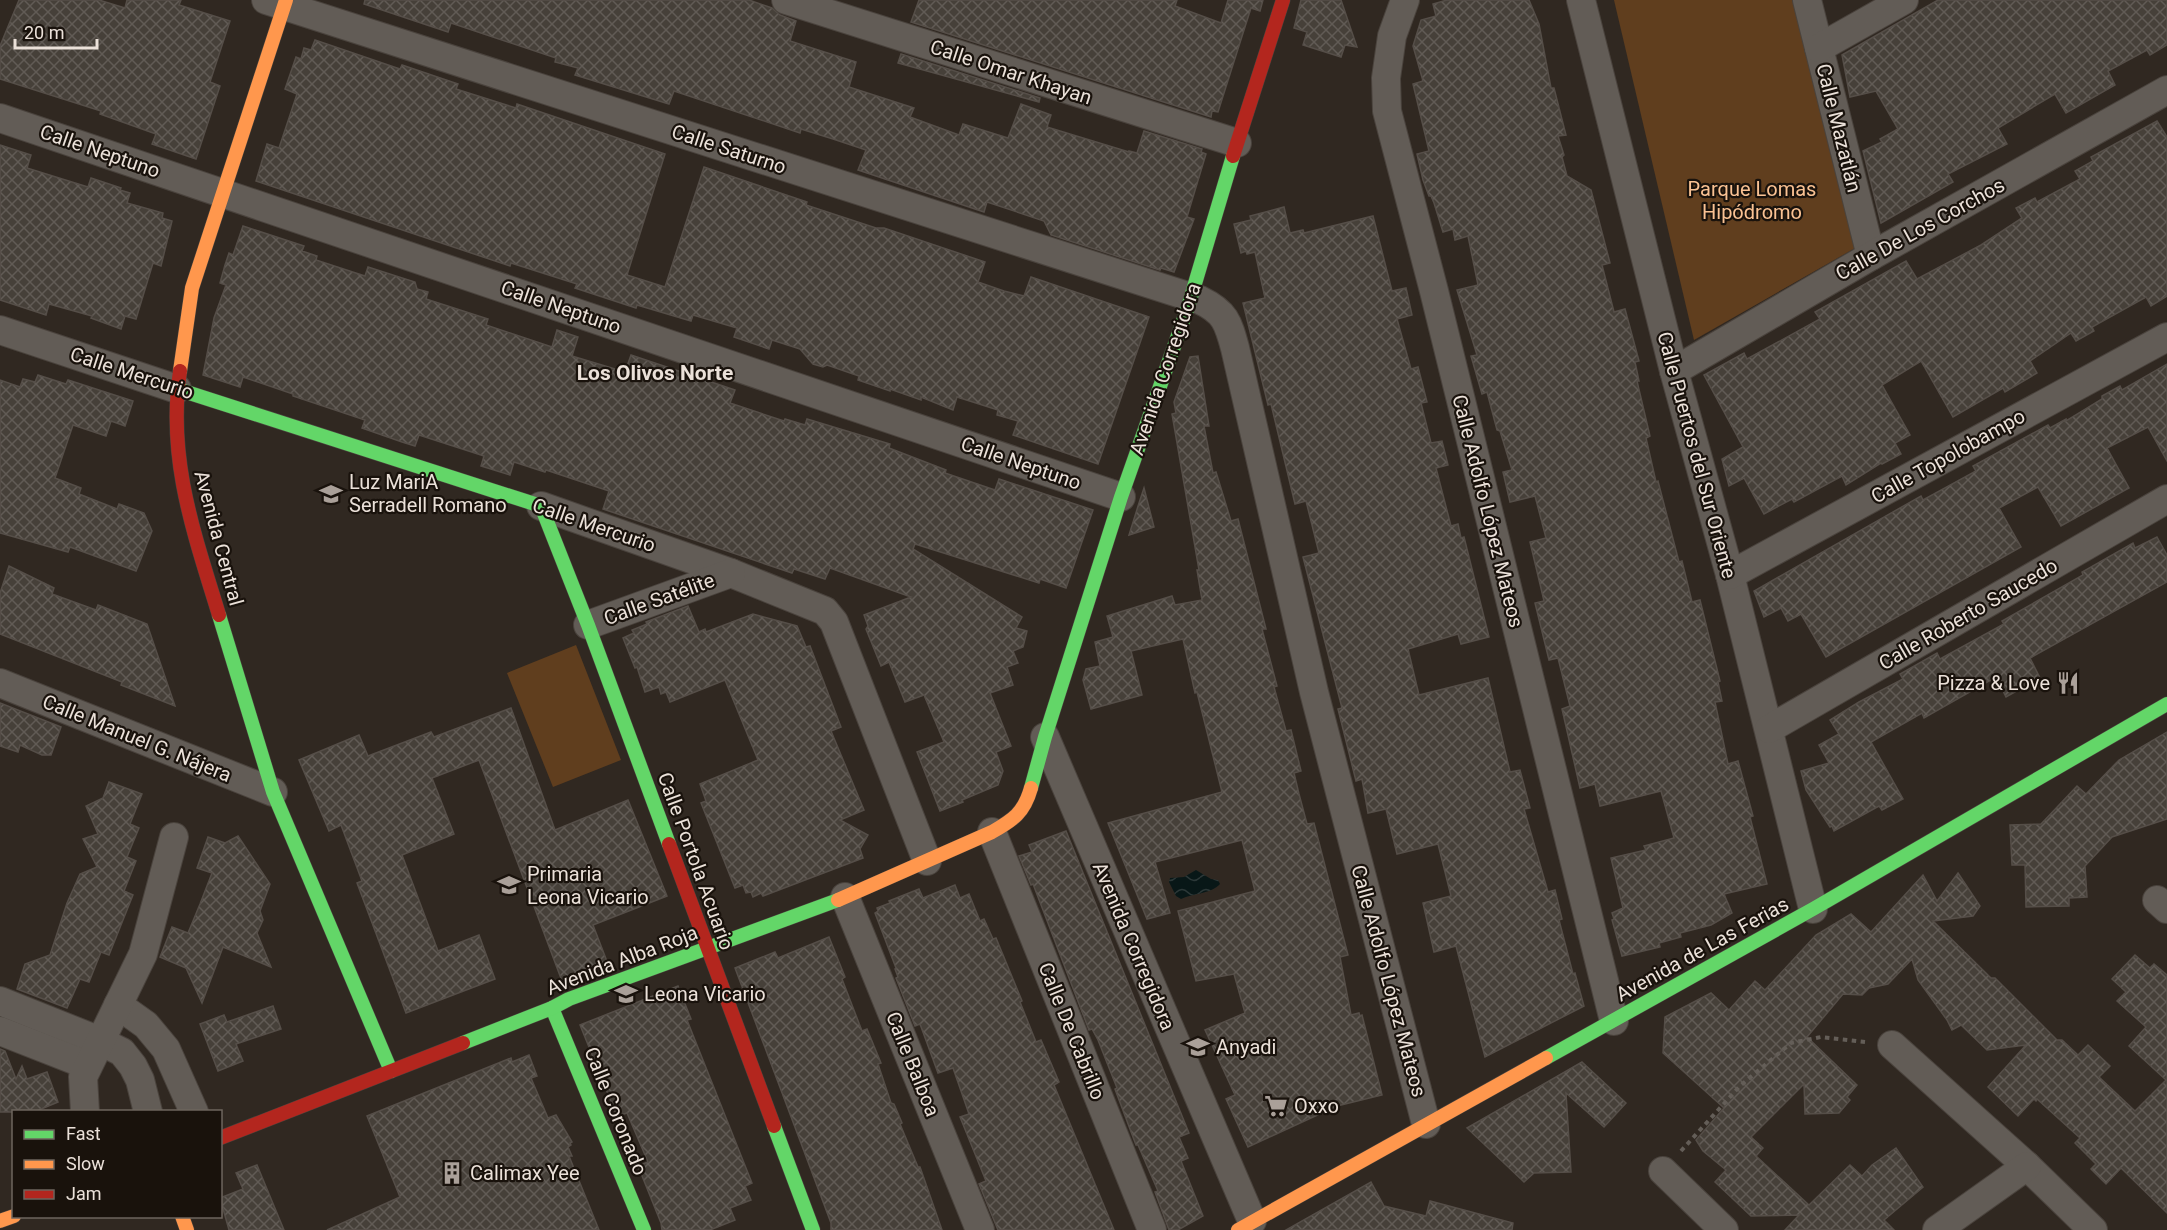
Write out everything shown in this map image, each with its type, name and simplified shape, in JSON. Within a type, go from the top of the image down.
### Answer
[{"type":"street","name":"Calle Omar Khayan","points":[[786,0],[1237,143]]},
{"type":"street","name":"Avenida Corregidora","points":[[1027,802],[1045,737],[1121,497],[1191,297],[1283,0]]},
{"type":"street","name":"Calle Adolfo López Mateos","points":[[1405,0],[1392,36],[1386,78],[1387,111],[1434,291],[1614,1022]]},
{"type":"street","name":"Calle Puertos del Sur Oriente","points":[[1581,0],[1674,371],[1730,575],[1813,909]]},
{"type":"street","name":"Calle Mazatlán","points":[[1807,0],[1871,256]]},
{"type":"street","points":[[1819,48],[1904,0]]},
{"type":"street","name":"Avenida Central","points":[[279,2],[192,288],[177,388],[178,462],[188,512],[273,792],[391,1071]]},
{"type":"street","name":"Calle Saturno","points":[[279,2],[1191,297]]},
{"type":"street","name":"Calle De Los Corchos","points":[[1674,371],[1871,256],[2167,90]]},
{"type":"street","name":"Calle Neptuno","points":[[0,118],[1121,497]]},
{"type":"street","name":"Calle Adolfo López Mateos","points":[[1191,297],[1215,308],[1225,317],[1231,331],[1314,692],[1426,1124]]},
{"type":"street","name":"Calle Mercurio","points":[[0,330],[542,507],[731,573],[825,611],[834,622],[927,861]]},
{"type":"street","name":"Calle Topolobampo","points":[[1730,575],[2167,337]]},
{"type":"street","name":"Calle Roberto Saucedo","points":[[1769,729],[2167,499]]},
{"type":"street","name":"Calle Portola Acuario","points":[[542,507],[813,1230]]},
{"type":"street","name":"Calle Satélite","points":[[588,625],[731,573]]},
{"type":"street","name":"Calle Manuel G. Nájera","points":[[0,683],[273,792]]},
{"type":"street","name":"Avenida de Las Ferias","points":[[1245,1226],[1614,1022],[2167,704]]},
{"type":"street","name":"Avenida Corregidora","points":[[1045,737],[1245,1226]]},
{"type":"street","name":"Avenida Alba Roja","points":[[222,1137],[552,1008],[569,999],[845,897],[992,832],[1014,819],[1027,802]]},
{"type":"street","name":"Calle De Cabrillo","points":[[992,832],[1152,1230]]},
{"type":"street","points":[[85,1110],[83,1077],[143,954],[174,837]]},
{"type":"street","name":"Calle Balboa","points":[[845,897],[980,1230]]},
{"type":"street","points":[[0,1001],[94,1053]]},
{"type":"street","points":[[118,1005],[146,1025],[166,1049],[193,1110]]},
{"type":"street","name":"Calle Coronado","points":[[552,1008],[644,1230]]},
{"type":"street","points":[[0,1031],[94,1053],[122,1052],[140,1080],[148,1110]]},
{"type":"street","points":[[1892,1045],[2027,1166],[2093,1230]]},
{"type":"street","points":[[1937,1230],[2027,1166]]},
{"type":"street","points":[[1663,1171],[1724,1230]]},
{"type":"path","points":[[1663,1171],[1740,1086],[1791,1043],[1821,1037],[1892,1045]]},
{"type":"green space","name":"Parque Lomas Hipódromo","points":[[1614,0],[1793,0],[1857,247],[1694,340]]},
{"type":"green space","points":[[576,645],[621,760],[553,787],[507,673]]},
{"type":"water","points":[[1196,870],[1211,879],[1218,880],[1220,884],[1212,890],[1181,899],[1176,896],[1169,882],[1170,878],[1184,877]]},
{"type":"building","points":[[19,0],[99,0],[125,8],[127,0],[181,0],[179,5],[230,21],[210,82],[220,86],[196,159],[152,144],[156,134],[100,114],[101,111],[0,79],[0,46]]},
{"type":"building","points":[[365,0],[749,0],[772,8],[780,15],[796,21],[790,41],[856,62],[849,87],[914,108],[910,117],[959,135],[963,124],[1008,138],[1021,104],[1051,115],[1047,127],[1129,152],[1137,153],[1144,131],[1202,149],[1201,152],[1206,154],[1187,217],[1194,219],[1174,272],[1161,268],[1160,270],[1051,235],[1044,221],[987,202],[984,212],[858,170],[866,150],[801,129],[800,133],[674,91],[669,104],[575,75],[578,68],[555,62],[556,58],[451,23],[448,32],[364,4]]},
{"type":"building","points":[[919,0],[1177,0],[1175,6],[1221,23],[1228,0],[1263,0],[1260,11],[1251,8],[1218,112],[1212,111],[1211,117],[911,22]]},
{"type":"building","points":[[1301,0],[1341,0],[1357,47],[1345,45],[1341,57],[1303,45],[1307,32],[1294,28]]},
{"type":"building","points":[[1447,0],[1529,0],[1539,24],[1551,88],[1554,88],[1566,135],[1558,136],[1567,176],[1591,190],[1610,263],[1602,265],[1614,312],[1625,309],[1639,361],[1635,362],[1639,381],[1637,381],[1650,436],[1646,438],[1656,482],[1658,481],[1692,602],[1700,600],[1720,681],[1718,682],[1722,701],[1715,702],[1728,764],[1738,761],[1753,816],[1750,817],[1767,884],[1724,894],[1732,913],[1711,925],[1680,933],[1681,937],[1659,943],[1660,947],[1622,956],[1612,913],[1623,908],[1611,858],[1646,850],[1644,846],[1674,838],[1661,791],[1600,806],[1595,784],[1580,788],[1562,709],[1570,706],[1558,658],[1549,660],[1535,603],[1544,601],[1530,542],[1546,538],[1535,496],[1510,502],[1503,472],[1512,470],[1500,431],[1497,430],[1487,392],[1482,394],[1471,356],[1477,355],[1457,290],[1478,285],[1468,236],[1455,240],[1453,229],[1443,232],[1434,203],[1423,180],[1417,154],[1429,151],[1413,84],[1423,81],[1413,46],[1421,20],[1436,16],[1433,4]]},
{"type":"building","points":[[1938,0],[2167,0],[2167,45],[2150,55],[2147,50],[2108,71],[2115,85],[2066,113],[2055,94],[1998,128],[2007,144],[1948,174],[1953,182],[1881,223],[1863,151],[1882,142],[1880,139],[1898,129],[1876,91],[1850,97],[1842,55]]},
{"type":"building","points":[[315,40],[400,69],[402,65],[458,84],[456,89],[516,108],[517,104],[665,154],[627,275],[665,287],[704,167],[807,202],[806,205],[985,262],[978,282],[1004,291],[1024,296],[1031,277],[1149,317],[1098,464],[1013,435],[1018,421],[997,415],[998,410],[957,397],[953,410],[921,397],[921,400],[890,389],[890,391],[858,380],[859,376],[827,365],[823,367],[813,364],[800,349],[772,340],[769,349],[734,337],[737,328],[693,315],[691,321],[637,305],[636,308],[575,288],[577,284],[511,263],[510,266],[256,181],[267,144],[279,148],[297,94],[285,89],[296,57],[301,59],[304,48],[311,50]]},
{"type":"building","points":[[901,54],[1040,98],[1039,102],[898,63]]},
{"type":"building","points":[[2157,121],[2167,137],[2167,296],[2151,306],[2146,297],[2092,327],[2094,331],[2076,341],[2071,333],[2030,361],[2037,373],[2005,392],[2003,388],[1953,417],[1921,361],[1882,385],[1910,435],[1895,443],[1901,454],[1881,463],[1846,485],[1842,476],[1794,502],[1792,499],[1764,514],[1744,478],[1729,486],[1722,459],[1743,447],[1704,375],[1744,353],[1747,359],[1820,319],[1815,312],[1906,261],[1917,279],[1981,245],[2022,218],[2016,208],[2035,198],[2037,202],[2080,179],[2075,171],[2093,161],[2091,157]]},
{"type":"building","points":[[0,145],[31,155],[27,168],[88,187],[91,178],[121,188],[120,190],[130,193],[127,203],[163,213],[162,218],[172,221],[161,266],[153,263],[136,319],[125,316],[121,329],[91,318],[92,316],[49,304],[46,315],[0,300]]},
{"type":"building","points":[[1284,207],[1290,233],[1303,230],[1304,233],[1373,216],[1392,291],[1406,288],[1412,315],[1397,319],[1411,369],[1418,367],[1427,402],[1421,403],[1431,443],[1442,441],[1448,465],[1436,468],[1451,526],[1458,524],[1461,538],[1464,537],[1489,637],[1461,644],[1458,634],[1408,649],[1419,695],[1488,678],[1510,772],[1520,770],[1530,808],[1524,809],[1548,892],[1555,890],[1562,919],[1559,920],[1584,1006],[1485,1057],[1456,946],[1434,952],[1423,903],[1451,896],[1438,844],[1397,854],[1386,809],[1368,813],[1362,779],[1356,781],[1338,709],[1342,708],[1303,557],[1319,553],[1306,501],[1295,504],[1271,404],[1268,405],[1243,303],[1265,298],[1255,252],[1241,253],[1234,224],[1251,220],[1250,216]]},
{"type":"building","points":[[243,226],[304,246],[302,251],[317,256],[316,260],[365,276],[368,267],[415,282],[417,289],[428,292],[426,299],[488,319],[486,325],[552,347],[557,330],[578,337],[572,356],[625,372],[631,355],[735,390],[730,403],[784,421],[785,419],[805,425],[807,419],[890,444],[889,448],[946,470],[945,473],[995,490],[999,479],[1093,510],[1066,588],[1040,579],[1039,583],[915,544],[913,549],[1022,617],[1016,628],[1027,631],[1023,647],[1013,651],[1018,663],[1007,667],[1013,685],[990,693],[1011,746],[996,752],[1003,771],[998,785],[940,811],[917,752],[944,742],[924,695],[905,702],[889,662],[881,666],[866,629],[868,626],[864,615],[911,597],[830,568],[825,579],[794,569],[792,573],[603,509],[609,491],[514,462],[510,475],[481,466],[484,456],[419,435],[415,446],[402,442],[362,428],[365,420],[243,377],[240,387],[203,375],[214,318],[226,285],[220,283],[229,253],[233,255]]},
{"type":"building","points":[[1198,356],[1209,426],[1204,426],[1213,473],[1216,472],[1231,521],[1238,519],[1266,629],[1262,629],[1277,686],[1274,687],[1286,731],[1291,730],[1301,771],[1294,773],[1299,794],[1307,824],[1314,823],[1348,955],[1340,957],[1351,1015],[1359,1013],[1360,1016],[1362,1015],[1382,1095],[1337,1106],[1248,1147],[1226,1099],[1235,1095],[1205,1030],[1245,1013],[1234,974],[1196,981],[1178,911],[1255,891],[1242,840],[1155,862],[1170,913],[1147,919],[1108,823],[1222,792],[1183,639],[1131,651],[1142,695],[1091,709],[1083,680],[1086,669],[1100,666],[1095,642],[1113,637],[1107,616],[1172,596],[1175,605],[1202,600],[1197,570],[1199,570],[1172,414],[1176,413],[1174,402],[1190,357]]},
{"type":"building","points":[[2167,364],[2167,461],[2148,427],[2107,448],[2129,488],[2061,526],[2038,487],[1999,508],[2021,547],[1826,657],[1801,614],[1788,621],[1781,608],[1764,617],[1754,591],[1921,496],[1923,500],[1976,471],[1973,466],[2048,425],[2050,428],[2066,419],[2066,421],[2102,399],[2102,396],[2120,386],[2122,390]]},
{"type":"building","points":[[38,375],[66,384],[68,380],[133,401],[125,426],[111,421],[106,436],[73,425],[55,478],[81,488],[79,494],[117,509],[119,504],[144,513],[152,531],[136,571],[70,547],[68,552],[0,533],[0,380],[20,387],[23,379],[35,382]]},
{"type":"building","points":[[1144,488],[1154,527],[1129,535],[1139,503]]},
{"type":"building","points":[[2157,537],[2167,555],[2167,582],[2030,658],[2040,678],[2006,697],[1996,677],[1924,718],[1922,713],[1871,742],[1903,799],[1882,810],[1879,806],[1834,831],[1832,826],[1830,827],[1806,790],[1801,771],[1829,763],[1819,745],[1839,734],[1830,720],[1903,679],[1900,674],[1937,653],[1940,659],[2004,624],[2002,621],[2083,575],[2082,572],[2133,543],[2135,548]]},
{"type":"building","points":[[9,566],[54,588],[52,594],[96,610],[98,605],[147,624],[175,706],[121,685],[122,682],[0,634],[0,593]]},
{"type":"building","points":[[688,606],[699,632],[705,629],[706,632],[753,614],[797,626],[806,647],[810,646],[841,727],[831,731],[864,810],[840,820],[868,835],[860,849],[863,858],[763,896],[761,893],[753,897],[751,892],[746,893],[743,885],[735,888],[701,803],[706,801],[700,784],[758,760],[725,680],[670,702],[666,692],[661,694],[659,687],[645,692],[637,667],[635,668],[623,638],[634,633],[632,630],[647,624],[646,622]]},
{"type":"building","points":[[0,703],[61,727],[51,755],[42,755],[20,745],[18,752],[0,746]]},
{"type":"building","points":[[511,708],[555,830],[628,800],[667,896],[593,925],[608,964],[562,981],[479,760],[432,778],[454,834],[402,855],[438,951],[479,935],[495,979],[406,1013],[357,883],[362,881],[341,825],[329,831],[299,760],[359,735],[368,756],[431,732],[434,737]]},
{"type":"building","points":[[2167,732],[2167,819],[2112,837],[2085,866],[2087,897],[2069,898],[2069,906],[2026,907],[2025,865],[2012,865],[2010,825],[2041,824],[2077,786],[2086,794],[2119,760]]},
{"type":"building","points":[[109,782],[142,794],[130,824],[139,828],[127,857],[136,861],[124,891],[133,895],[109,955],[101,952],[89,982],[80,979],[67,1008],[17,989],[25,964],[50,955],[67,903],[80,874],[97,867],[83,839],[98,834],[86,806],[103,798]]},
{"type":"building","points":[[1066,831],[1189,1133],[1179,1137],[1188,1158],[1181,1161],[1203,1216],[1178,1230],[1169,1230],[1155,1192],[1158,1191],[1138,1145],[1136,1145],[1098,1040],[1092,1029],[1089,1030],[1033,884],[1031,885],[1019,856],[1032,852],[1029,845]]},
{"type":"building","points":[[238,836],[270,884],[260,911],[263,920],[257,933],[271,967],[223,947],[202,1003],[186,968],[160,957],[172,927],[188,933],[200,904],[212,873],[197,868],[208,837],[225,843]]},
{"type":"building","points":[[1958,873],[1980,906],[1973,916],[1933,921],[1991,978],[1995,978],[2057,1040],[2062,1040],[2078,1055],[2088,1045],[2110,1066],[2099,1077],[2135,1111],[2166,1080],[2129,1046],[2146,1027],[2117,1001],[2126,992],[2112,979],[2135,955],[2150,968],[2154,964],[2167,975],[2167,1213],[2121,1168],[2106,1184],[2091,1169],[2096,1164],[2075,1143],[2080,1138],[2037,1099],[2036,1101],[2034,1099],[2018,1116],[1988,1087],[2026,1045],[1987,1050],[1961,1025],[1952,1030],[1918,980],[1912,959],[1888,984],[1869,988],[1862,995],[1843,994],[1807,1037],[1857,1085],[1847,1097],[1850,1100],[1839,1113],[1805,1114],[1804,1084],[1751,1137],[1763,1148],[1756,1156],[1809,1205],[1850,1165],[1862,1176],[1872,1165],[1896,1148],[1923,1187],[1884,1220],[1894,1230],[1785,1230],[1799,1215],[1751,1216],[1715,1182],[1726,1170],[1703,1151],[1696,1140],[1724,1108],[1663,1053],[1665,1017],[1711,993],[1729,1010],[1755,981],[1765,990],[1816,935],[1851,914],[1871,932],[1923,875],[1937,901]]},
{"type":"building","points":[[955,885],[960,898],[969,894],[980,921],[984,919],[993,939],[996,938],[1036,1042],[1041,1040],[1059,1082],[1054,1085],[1114,1230],[998,1230],[979,1184],[986,1181],[960,1117],[969,1114],[953,1068],[938,1073],[920,1024],[915,1026],[896,978],[898,977],[896,968],[875,913],[878,911],[877,908],[890,903],[889,901],[919,889],[923,898]]},
{"type":"building","points":[[829,937],[845,977],[842,979],[862,1031],[867,1029],[881,1063],[878,1064],[891,1103],[894,1104],[902,1123],[900,1124],[918,1167],[920,1167],[942,1230],[831,1230],[831,1223],[735,968],[775,952],[778,958]]},
{"type":"building","points":[[678,986],[691,1019],[687,1020],[752,1183],[745,1186],[751,1200],[730,1208],[735,1220],[710,1230],[662,1230],[638,1166],[648,1162],[627,1113],[617,1116],[580,1025]]},
{"type":"building","points":[[273,1006],[281,1029],[236,1044],[243,1061],[218,1071],[200,1024],[224,1015],[227,1022]]},
{"type":"building","points":[[0,1049],[5,1051],[16,1079],[22,1066],[27,1079],[47,1072],[58,1102],[39,1110],[0,1112]]},
{"type":"building","points":[[529,1055],[537,1076],[531,1078],[548,1118],[556,1115],[572,1142],[568,1147],[572,1156],[569,1156],[599,1230],[327,1230],[400,1197],[367,1116],[511,1058],[512,1062]]},
{"type":"building","points":[[1582,1062],[1626,1103],[1604,1127],[1566,1093],[1571,1172],[1534,1173],[1524,1182],[1467,1128]]},
{"type":"building","points":[[257,1165],[284,1230],[229,1230],[222,1197],[243,1189],[236,1173]]},
{"type":"building","points":[[1371,1182],[1384,1206],[1426,1216],[1430,1201],[1513,1223],[1512,1230],[1286,1230]]},
{"type":"traffic: fast","points":[[1031,788],[1121,497],[1188,307],[1233,156]]},
{"type":"traffic: fast","points":[[177,389],[541,506],[588,625],[669,844]]},
{"type":"traffic: fast","points":[[219,615],[273,792],[391,1071]]},
{"type":"traffic: fast","points":[[1546,1058],[1813,909],[2167,704]]},
{"type":"traffic: fast","points":[[463,1043],[569,999],[838,900]]},
{"type":"traffic: fast","points":[[552,1008],[644,1230]]},
{"type":"traffic: fast","points":[[774,1126],[813,1230]]},
{"type":"traffic: slow","points":[[180,371],[192,288],[286,0]]},
{"type":"traffic: slow","points":[[838,900],[1006,824],[1021,810],[1031,788]]},
{"type":"traffic: slow","points":[[1238,1230],[1546,1058]]},
{"type":"traffic: slow","points":[[0,1221],[12,1217]]},
{"type":"traffic: slow","points":[[183,1218],[187,1230]]},
{"type":"traffic: jam","points":[[1233,156],[1283,0]]},
{"type":"traffic: jam","points":[[180,371],[177,403],[180,465],[192,525],[219,615]]},
{"type":"traffic: jam","points":[[669,844],[774,1126]]},
{"type":"traffic: jam","points":[[222,1137],[463,1043]]},
{"type":"place","name":"Luz MariA Serradell Romano","points":[[331,494]]},
{"type":"place","name":"Pizza & Love","points":[[2068,683]]},
{"type":"place","name":"Primaria Leona Vicario","points":[[509,885]]},
{"type":"place","name":"Leona Vicario","points":[[626,994]]},
{"type":"place","name":"Anyadi","points":[[1198,1047]]},
{"type":"place","name":"Oxxo","points":[[1276,1106]]},
{"type":"place","name":"Calimax Yee","points":[[452,1173]]},
{"type":"district","name":"Los Olivos Norte","points":[[655,373]]}]
